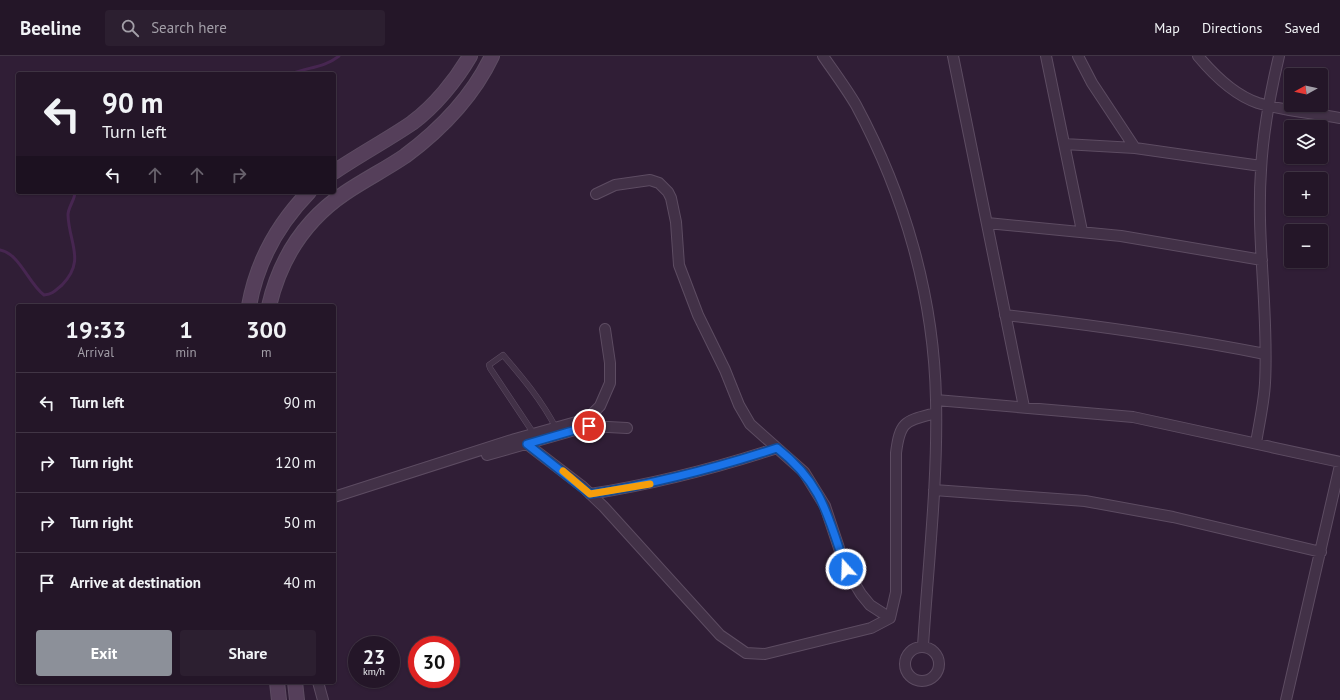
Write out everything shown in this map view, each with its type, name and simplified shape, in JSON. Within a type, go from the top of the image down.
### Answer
[{"type":"street","points":[[336,171],[413,122],[446,89],[460,72],[470,56]]},
{"type":"street","points":[[269,304],[274,285],[283,262],[299,235],[322,212],[344,194],[404,156],[431,135],[470,94],[492,56]]},
{"type":"street","points":[[823,56],[855,104],[885,166],[909,231],[924,288],[931,331],[936,413],[934,490],[923,646]]},
{"type":"street","points":[[953,56],[1024,407]]},
{"type":"street","points":[[1046,56],[1082,231]]},
{"type":"street","points":[[1078,56],[1092,84],[1135,148]]},
{"type":"street","points":[[1198,56],[1212,73],[1238,92],[1257,102],[1340,118]]},
{"type":"street","points":[[1256,443],[1265,384],[1260,236],[1261,166],[1268,105],[1279,56]]},
{"type":"street","points":[[1064,144],[1135,148],[1261,166]]},
{"type":"street","points":[[596,194],[615,185],[650,180],[658,183],[668,192],[671,198],[676,222],[679,265],[698,315],[725,370],[739,404],[750,424],[804,472],[825,506],[846,569],[861,594],[870,605],[890,618]]},
{"type":"street","points":[[249,304],[253,283],[268,246],[290,211],[306,194]]},
{"type":"street","points":[[987,223],[1082,231],[1121,236],[1262,260]]},
{"type":"street","points":[[1005,315],[1094,325],[1210,343],[1265,354]]},
{"type":"street","points":[[336,496],[588,423],[600,406],[608,390],[610,363],[605,328]]},
{"type":"street","points":[[936,400],[1134,417],[1256,443],[1340,464],[1286,700]]},
{"type":"street","points":[[523,441],[590,494],[720,635],[746,653],[765,654],[872,628],[890,618],[896,592],[896,453],[899,433],[910,420],[936,413]]},
{"type":"street","points":[[336,502],[371,489],[523,441],[534,434],[556,428],[588,423],[627,428]]},
{"type":"street","points":[[590,494],[647,485],[685,476],[777,448]]},
{"type":"street","points":[[934,490],[1085,501],[1172,517],[1321,552]]},
{"type":"street","points":[[277,684],[279,700]]},
{"type":"street","points":[[295,684],[297,700]]},
{"type":"street","points":[[319,684],[323,700]]},
{"type":"lane","points":[[534,434],[490,368],[489,365],[502,355],[542,403],[556,428]]},
{"type":"waterway","points":[[297,72],[327,63],[339,56]]},
{"type":"waterway","points":[[0,250],[7,252],[13,257],[33,284],[44,295],[56,291],[69,276],[75,260],[68,215],[75,194]]},
{"type":"slow traffic","points":[[563,471],[590,494],[650,484]]},
{"type":"route","points":[[589,426],[527,444],[547,458],[590,494],[647,485],[692,474],[777,448],[791,458],[804,472],[815,488],[825,506],[846,569]]}]
